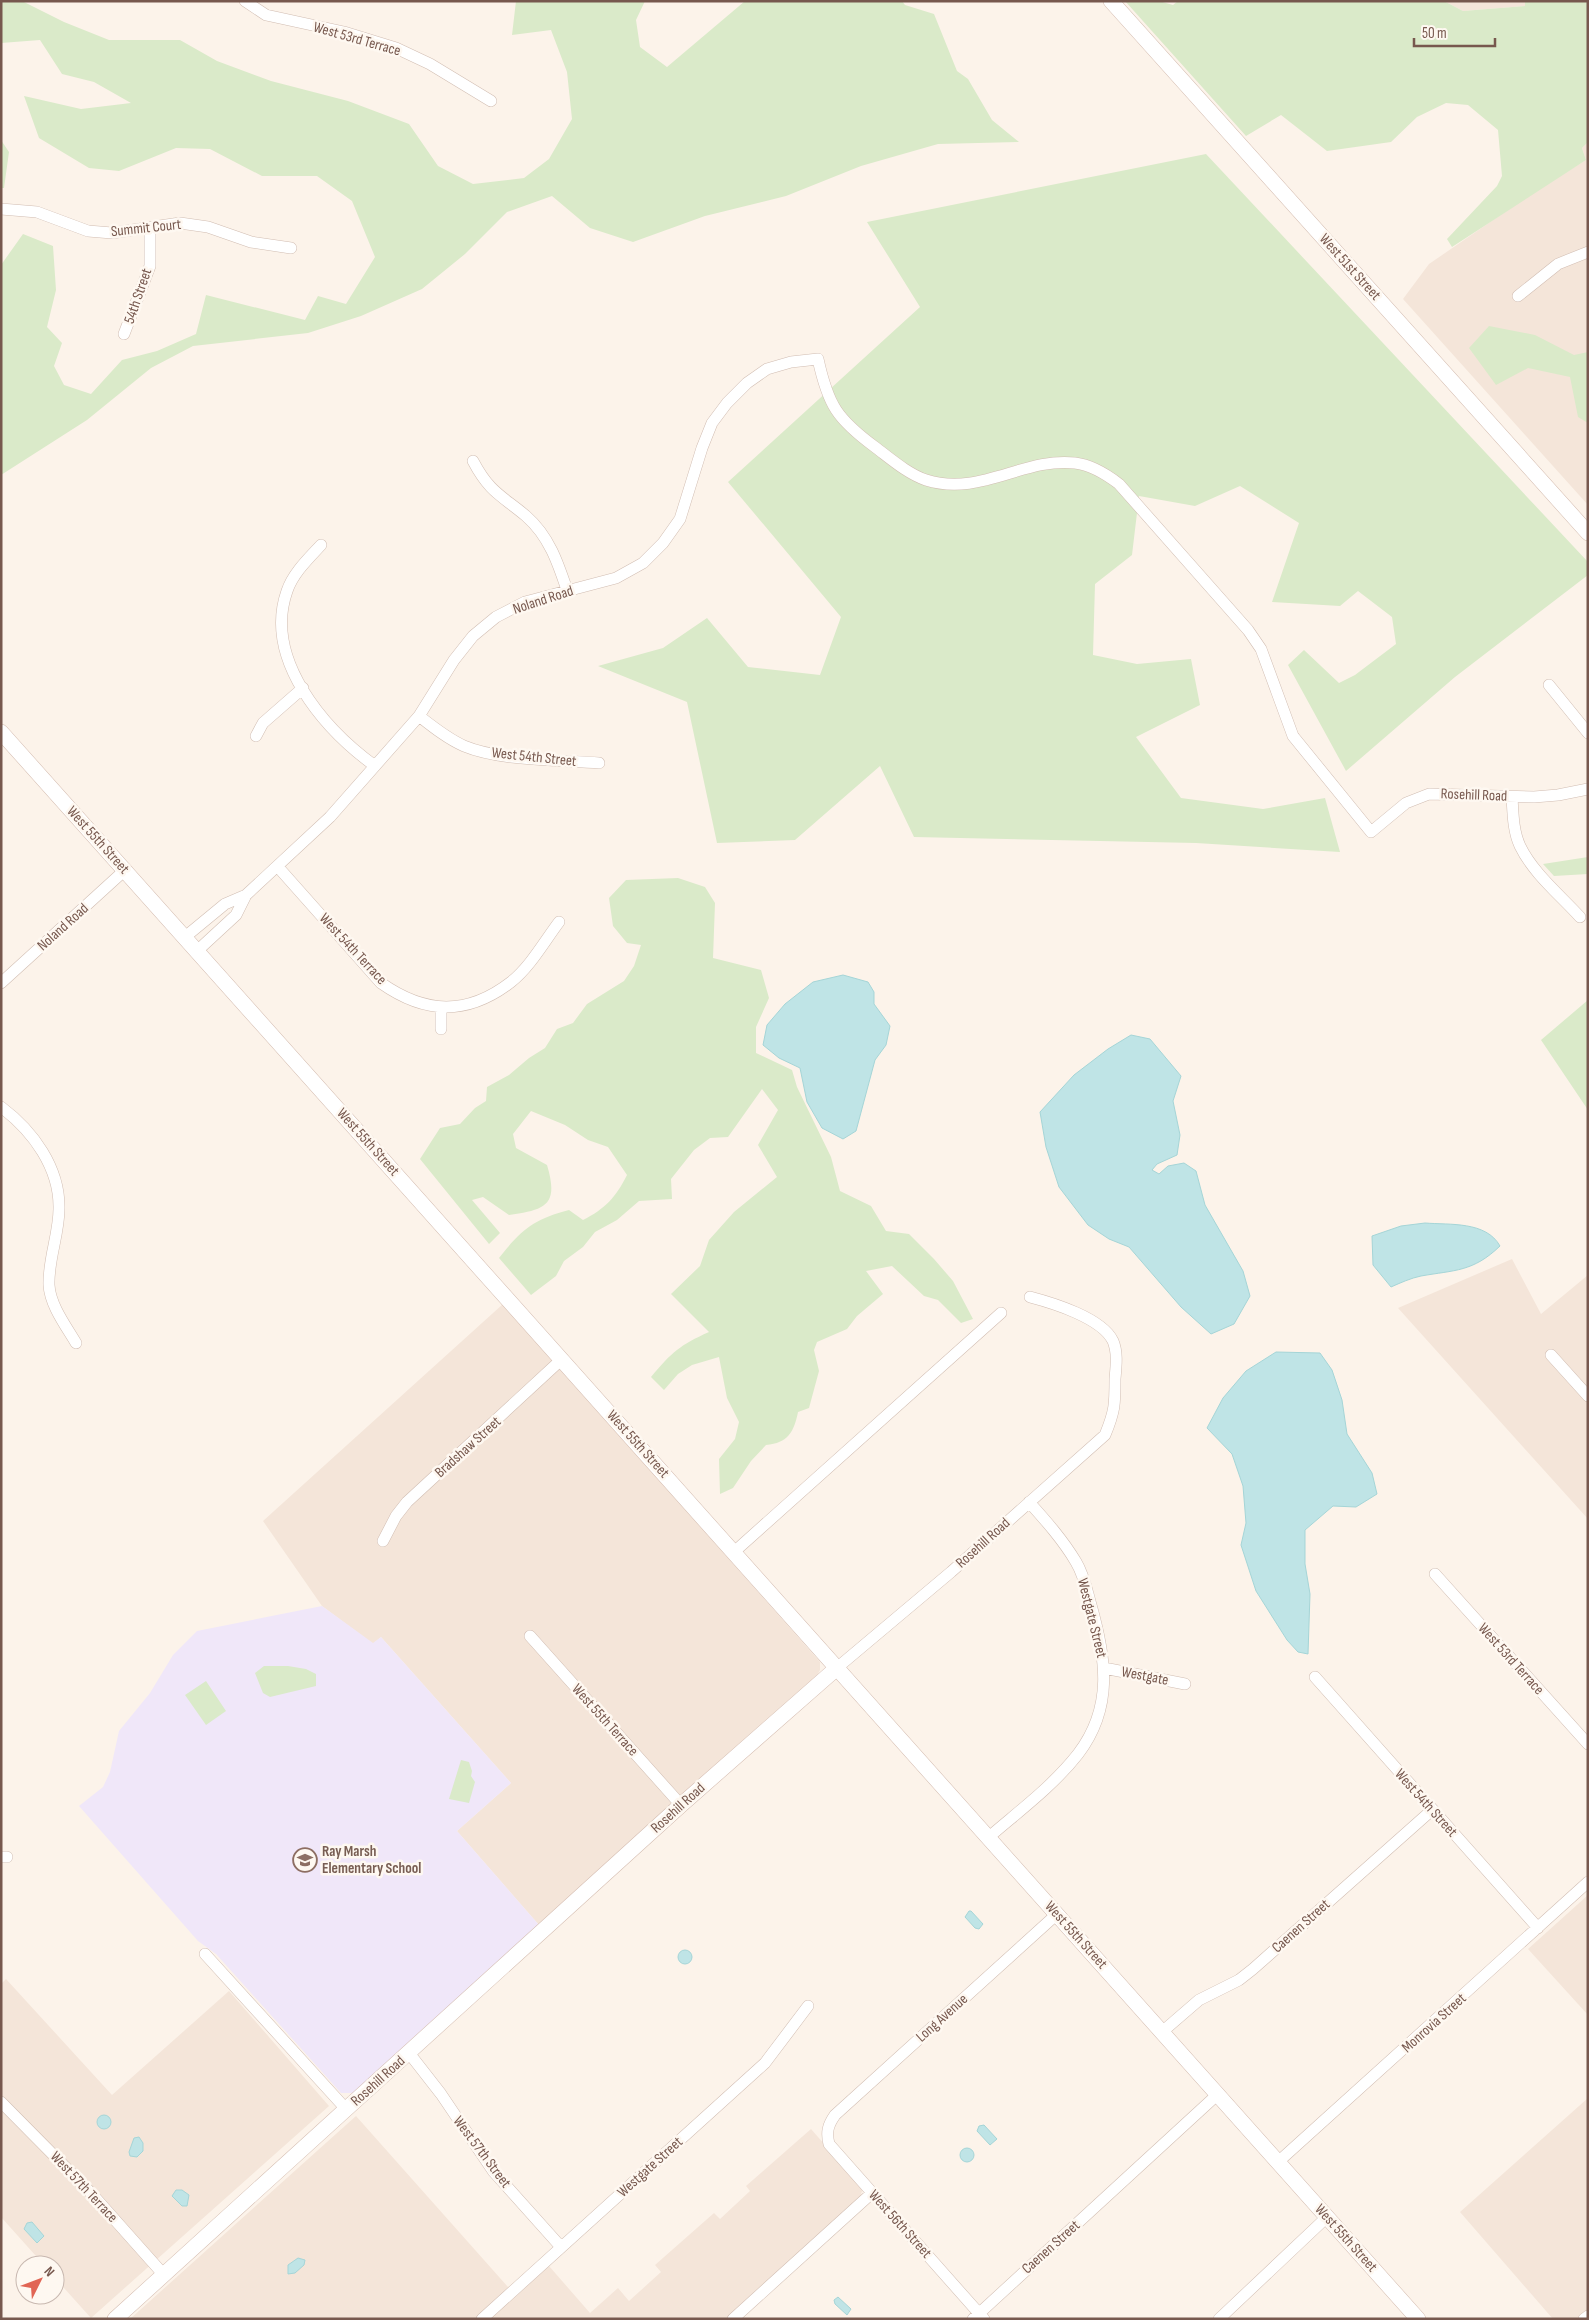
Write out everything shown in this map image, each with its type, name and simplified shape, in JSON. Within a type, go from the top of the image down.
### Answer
[{"type":"street","name":"West 53rd Terrace","points":[[245,1],[266,15],[344,32],[396,48],[430,64],[491,101]]},
{"type":"street","name":"West 51st Street","points":[[1111,1],[1588,533]]},
{"type":"street","name":"Summit Court","points":[[1,208],[37,212],[88,231],[112,233],[180,222],[208,227],[251,242],[291,248]]},
{"type":"street","name":"54th Street","points":[[124,334],[150,266],[150,228]]},
{"type":"street","points":[[1518,296],[1558,264],[1576,255],[1588,252]]},
{"type":"street","name":"Noland Road","points":[[185,937],[225,904],[246,895],[330,817],[419,716],[454,660],[473,636],[496,617],[525,602],[616,578],[643,562],[664,543],[680,519],[702,448],[712,424],[727,403],[747,382],[767,369],[791,362],[818,358],[829,401],[842,420],[883,453],[926,480],[966,485],[1041,466],[1075,463],[1094,468],[1119,484],[1248,630],[1261,650],[1293,736],[1371,832]]},
{"type":"street","points":[[474,461],[484,481],[498,496],[527,517],[544,536],[556,556],[567,590]]},
{"type":"street","points":[[321,545],[302,566],[287,590],[282,619],[283,644],[289,663],[303,688],[331,727],[353,750],[375,766]]},
{"type":"street","points":[[1549,685],[1588,733]]},
{"type":"street","points":[[256,736],[263,723],[303,688]]},
{"type":"street","name":"West 54th Street","points":[[419,716],[441,733],[464,746],[492,754],[599,763]]},
{"type":"street","name":"West 55th Street","points":[[1,732],[838,1667],[1418,2319]]},
{"type":"street","name":"Rosehill Road","points":[[1371,832],[1406,803],[1429,794],[1512,797],[1558,795],[1588,789]]},
{"type":"street","points":[[1512,797],[1515,832],[1520,846],[1540,874],[1580,918]]},
{"type":"street","name":"West 54th Terrace","points":[[278,867],[381,982],[400,995],[427,1006],[455,1008],[492,994],[512,981],[559,922]]},
{"type":"street","name":"Noland Road","points":[[1,983],[125,870]]},
{"type":"street","name":"Noland Road","points":[[197,951],[236,915],[246,895]]},
{"type":"street","points":[[441,1008],[441,1028]]},
{"type":"street","points":[[1,1107],[35,1140],[53,1171],[59,1208],[49,1286],[59,1316],[76,1343]]},
{"type":"street","name":"Rosehill Road","points":[[115,2319],[681,1805],[1105,1435],[1114,1413],[1116,1352],[1113,1341],[1106,1331],[1086,1318],[1030,1297]]},
{"type":"street","points":[[734,1552],[1001,1313]]},
{"type":"street","points":[[1551,1355],[1588,1396]]},
{"type":"street","name":"Bradshaw Street","points":[[383,1541],[396,1516],[407,1502],[562,1359]]},
{"type":"street","name":"Westgate Street","points":[[989,1837],[1062,1773],[1079,1752],[1090,1735],[1099,1713],[1105,1684],[1103,1650],[1082,1574],[1062,1540],[1029,1502]]},
{"type":"street","name":"West 53rd Terrace","points":[[1435,1574],[1588,1744]]},
{"type":"street","name":"West 55th Terrace","points":[[530,1636],[681,1805]]},
{"type":"street","name":"Westgate","points":[[1104,1668],[1185,1684]]},
{"type":"street","name":"West 54th Street","points":[[1314,1677],[1538,1928]]},
{"type":"street","name":"Caenen Street","points":[[1162,2032],[1200,2000],[1238,1980],[1253,1969],[1432,1810]]},
{"type":"street","name":"Monrovia Street","points":[[1278,2162],[1588,1882]]},
{"type":"street","name":"Long Avenue","points":[[829,2124],[835,2115],[1058,1914]]},
{"type":"street","points":[[205,1954],[346,2110]]},
{"type":"street","name":"Westgate Street","points":[[482,2319],[765,2063],[808,2006]]},
{"type":"street","name":"West 57th Street","points":[[409,2054],[441,2094],[493,2171],[561,2247]]},
{"type":"street","name":"Caenen Street","points":[[979,2317],[1218,2094]]},
{"type":"street","name":"West 57th Terrace","points":[[1,2102],[90,2193],[164,2275]]},
{"type":"street","name":"West 56th Street","points":[[829,2124],[827,2134],[829,2144],[979,2317]]},
{"type":"street","points":[[733,2319],[872,2192]]},
{"type":"street","points":[[1219,2319],[1327,2217]]},
{"type":"street","points":[[1584,2319],[1588,2316]]},
{"type":"shaded area","points":[[1444,1],[1525,1],[1525,6],[1463,11]]},
{"type":"shaded area","points":[[1588,142],[1588,505],[1403,299],[1429,264],[1540,188],[1586,160],[1582,148]]},
{"type":"shaded area","points":[[1512,1259],[1541,1314],[1588,1275],[1588,1519],[1398,1308]]},
{"type":"shaded area","points":[[503,1304],[820,1662],[820,1670],[816,1677],[539,1925],[457,1831],[511,1783],[381,1637],[373,1644],[322,1606],[263,1521]]},
{"type":"shaded area","name":"Ray Marsh Elementary School","points":[[322,1606],[373,1643],[381,1637],[511,1783],[457,1831],[539,1925],[355,2093],[341,2093],[216,1954],[198,1941],[79,1806],[103,1787],[110,1772],[119,1731],[150,1693],[173,1655],[197,1631]]},
{"type":"shaded area","points":[[1588,1895],[1588,2015],[1528,1949]]},
{"type":"shaded area","points":[[6,1979],[112,2095],[229,1991],[329,2106],[91,2318],[65,2289],[65,2255],[35,2255],[1,2217],[1,1984]]},
{"type":"shaded area","points":[[1588,2098],[1588,2319],[1553,2319],[1460,2212]]},
{"type":"shaded area","points":[[356,2116],[516,2296],[549,2266],[590,2313],[618,2288],[629,2301],[661,2272],[655,2265],[714,2213],[720,2219],[750,2191],[746,2186],[811,2129],[860,2185],[862,2191],[859,2200],[727,2319],[130,2319]]},
{"type":"green space","points":[[1,1],[22,1],[64,22],[109,40],[180,40],[217,61],[271,81],[348,101],[409,124],[438,166],[473,184],[524,178],[549,159],[572,119],[567,72],[551,30],[512,35],[516,1],[645,1],[636,20],[640,47],[667,67],[745,1],[902,1],[905,5],[934,14],[957,71],[968,79],[992,120],[1019,142],[938,144],[861,166],[786,196],[705,216],[633,242],[590,228],[552,196],[507,212],[465,254],[422,289],[361,316],[308,333],[193,346],[151,368],[87,420],[1,475],[1,265],[23,234],[53,246],[56,290],[47,327],[62,343],[54,366],[64,385],[91,394],[122,360],[157,351],[196,334],[206,295],[305,320],[318,296],[346,304],[375,257],[352,201],[317,176],[262,176],[210,149],[176,148],[119,171],[89,168],[39,138],[24,96],[81,109],[131,103],[94,82],[62,74],[40,40],[1,43]]},
{"type":"green space","points":[[1125,1],[1159,1],[1173,5],[1178,1],[1444,1],[1463,11],[1525,6],[1525,1],[1588,1],[1588,142],[1582,148],[1586,160],[1452,247],[1447,239],[1497,186],[1502,176],[1498,130],[1468,105],[1446,103],[1417,117],[1391,142],[1327,151],[1281,115],[1246,136]]},
{"type":"green space","points":[[1,140],[9,152],[4,188],[1,188]]},
{"type":"green space","points":[[1206,154],[1588,562],[1588,575],[1455,677],[1346,771],[1288,665],[1304,650],[1339,683],[1355,675],[1396,644],[1392,617],[1358,591],[1340,606],[1272,602],[1299,523],[1240,486],[1195,506],[1139,496],[1132,555],[1095,584],[1093,655],[1137,664],[1191,659],[1200,705],[1136,737],[1181,798],[1263,809],[1325,798],[1340,852],[1196,843],[914,837],[880,766],[795,840],[717,843],[687,702],[598,666],[663,648],[707,618],[748,667],[820,675],[841,617],[728,482],[920,307],[867,222]]},
{"type":"green space","points":[[1489,326],[1535,335],[1574,355],[1588,352],[1588,423],[1578,417],[1570,377],[1528,368],[1496,385],[1469,348]]},
{"type":"green space","points":[[1588,857],[1588,874],[1554,876],[1543,864]]},
{"type":"green space","points":[[678,878],[705,887],[715,903],[713,958],[761,970],[769,998],[756,1027],[756,1053],[792,1070],[797,1087],[831,1157],[840,1191],[871,1206],[886,1231],[909,1234],[953,1281],[973,1319],[961,1323],[938,1300],[924,1296],[892,1266],[866,1271],[883,1294],[857,1316],[847,1329],[817,1342],[814,1350],[819,1371],[809,1408],[798,1412],[792,1431],[785,1439],[766,1445],[751,1461],[733,1488],[720,1494],[719,1459],[735,1439],[739,1422],[727,1398],[719,1357],[692,1365],[678,1374],[664,1390],[651,1377],[677,1350],[709,1332],[671,1294],[700,1266],[709,1240],[734,1212],[777,1177],[758,1145],[778,1110],[762,1089],[728,1137],[710,1138],[694,1150],[671,1179],[672,1199],[639,1201],[617,1220],[595,1232],[583,1247],[564,1261],[556,1276],[531,1295],[499,1258],[522,1233],[546,1217],[569,1210],[583,1220],[609,1202],[619,1190],[627,1175],[608,1147],[588,1140],[565,1125],[531,1111],[513,1134],[516,1148],[547,1165],[550,1178],[550,1197],[540,1208],[509,1215],[483,1197],[472,1200],[500,1233],[489,1244],[420,1159],[440,1128],[460,1124],[475,1108],[486,1101],[487,1087],[509,1075],[529,1058],[545,1048],[557,1029],[573,1023],[587,1004],[624,981],[634,966],[641,945],[627,943],[613,926],[609,898],[626,880]]},
{"type":"green space","points":[[1588,1000],[1588,1110],[1541,1040]]},
{"type":"green space","points":[[264,1666],[288,1666],[306,1669],[316,1674],[316,1686],[270,1697],[263,1693],[255,1673]]},
{"type":"green space","points":[[206,1681],[226,1711],[206,1725],[185,1695]]},
{"type":"green space","points":[[461,1760],[469,1762],[472,1771],[471,1776],[475,1782],[469,1803],[449,1799]]},
{"type":"water","points":[[843,975],[868,982],[874,992],[874,1004],[890,1026],[886,1045],[875,1060],[856,1131],[843,1139],[822,1128],[807,1102],[800,1068],[779,1058],[763,1045],[767,1025],[785,1004],[813,982]]},
{"type":"water","points":[[1131,1035],[1150,1039],[1181,1076],[1173,1101],[1180,1135],[1177,1155],[1157,1164],[1152,1170],[1159,1174],[1168,1166],[1184,1163],[1196,1171],[1205,1205],[1243,1271],[1250,1296],[1234,1324],[1211,1334],[1181,1307],[1129,1247],[1109,1239],[1088,1225],[1059,1187],[1046,1147],[1040,1112],[1074,1075],[1108,1049]]},
{"type":"water","points":[[1425,1223],[1477,1228],[1494,1238],[1500,1246],[1490,1255],[1472,1265],[1454,1271],[1417,1277],[1391,1287],[1373,1265],[1372,1236],[1401,1226]]},
{"type":"water","points":[[1276,1352],[1320,1353],[1332,1370],[1342,1400],[1347,1434],[1372,1473],[1377,1494],[1356,1507],[1333,1506],[1305,1530],[1305,1564],[1310,1594],[1308,1654],[1298,1652],[1287,1640],[1256,1591],[1241,1545],[1246,1523],[1243,1486],[1232,1454],[1207,1428],[1223,1398],[1246,1371]]},
{"type":"water","points":[[969,1911],[983,1924],[979,1929],[975,1928],[965,1917]]},
{"type":"water","points":[[682,1950],[688,1950],[692,1957],[688,1964],[682,1964],[678,1960],[678,1954]]},
{"type":"water","points":[[101,2115],[107,2115],[111,2122],[107,2129],[101,2129],[97,2125],[97,2119]]},
{"type":"water","points":[[984,2125],[997,2139],[990,2145],[977,2131],[979,2126]]},
{"type":"water","points":[[139,2137],[143,2143],[143,2151],[137,2157],[130,2156],[129,2152],[134,2138]]},
{"type":"water","points":[[964,2148],[970,2148],[974,2155],[970,2162],[964,2162],[960,2158],[960,2152]]},
{"type":"water","points":[[176,2190],[182,2190],[189,2195],[187,2206],[182,2206],[172,2196]]},
{"type":"water","points":[[32,2222],[44,2236],[37,2243],[24,2229],[27,2223]]},
{"type":"water","points":[[298,2258],[305,2260],[304,2265],[295,2273],[288,2274],[288,2265]]},
{"type":"water","points":[[838,2297],[851,2309],[847,2315],[835,2304],[834,2300]]},
{"type":"place","name":"Ray Marsh Elementary School","points":[[305,1860]]}]
